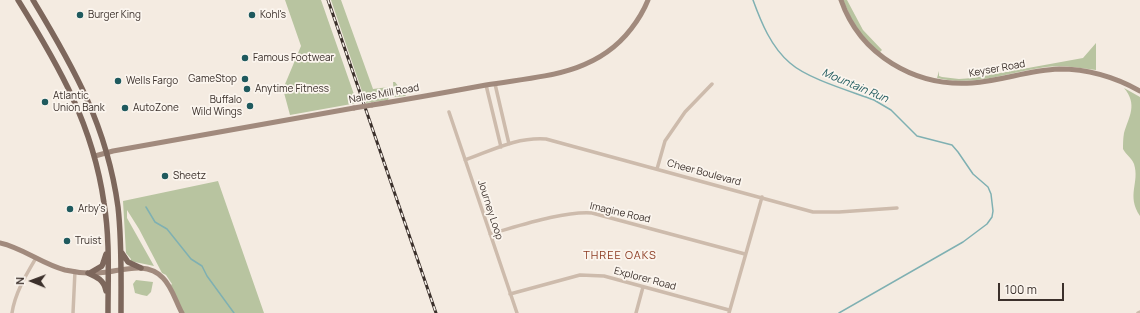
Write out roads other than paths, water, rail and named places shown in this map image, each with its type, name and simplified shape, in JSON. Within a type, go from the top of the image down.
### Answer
[{"type":"main road","points":[[18,0],[64,78],[84,122],[95,156],[104,204],[108,246],[108,313]]},
{"type":"main road","points":[[33,0],[69,61],[85,92],[95,115],[107,153],[118,206],[121,268],[121,313]]},
{"type":"main road","points":[[120,244],[126,261],[141,268]]},
{"type":"main road","points":[[89,273],[100,268],[103,264],[108,246]]},
{"type":"main road","points":[[89,273],[102,281],[108,298]]},
{"type":"street","name":"Nalles Mill Road","points":[[95,156],[575,69],[595,60],[613,48],[627,34],[639,18],[648,0]]},
{"type":"street","name":"Keyser Road","points":[[842,0],[852,24],[874,51],[901,69],[922,77],[948,82],[972,83],[1032,72],[1072,70],[1111,77],[1140,91]]},
{"type":"street","points":[[495,84],[509,144]]},
{"type":"street","points":[[657,169],[665,141],[685,112],[712,84]]},
{"type":"street","points":[[486,86],[501,147]]},
{"type":"street","name":"Journey Loop","points":[[449,112],[517,313]]},
{"type":"street","name":"Cheer Boulevard","points":[[465,160],[519,140],[533,138],[546,139],[813,212],[839,212],[897,208]]},
{"type":"street","points":[[729,311],[762,197]]},
{"type":"street","name":"Imagine Road","points":[[490,234],[553,218],[584,212],[745,254]]},
{"type":"street","points":[[0,242],[59,268],[74,271],[89,273],[108,272],[121,268],[141,268],[154,271],[164,278],[182,313]]},
{"type":"street","points":[[12,313],[22,281],[36,258]]},
{"type":"street","points":[[73,313],[74,271]]},
{"type":"street","name":"Explorer Road","points":[[510,294],[580,275],[604,276],[729,311]]},
{"type":"street","points":[[636,313],[643,287]]},
{"type":"waterway","name":"Mountain Run","points":[[753,0],[772,42],[777,50],[790,63],[798,69],[818,79],[874,100],[891,110],[917,136],[952,145],[973,174],[988,187],[991,194],[993,211],[992,217],[987,224],[963,242],[839,313]]},
{"type":"waterway","points":[[146,207],[155,222],[167,229],[191,259],[202,266],[207,276],[234,313]]},
{"type":"railway","points":[[328,0],[436,313]]},
{"type":"place","name":"Burger King","points":[[80,15]]},
{"type":"place","name":"Kohl's","points":[[252,15]]},
{"type":"place","name":"Famous Footwear","points":[[245,58]]},
{"type":"place","name":"GameStop","points":[[245,79]]},
{"type":"place","name":"Wells Fargo","points":[[118,81]]},
{"type":"place","name":"Anytime Fitness","points":[[247,89]]},
{"type":"place","name":"Atlantic Union Bank","points":[[45,102]]},
{"type":"place","name":"Buffalo Wild Wings","points":[[250,106]]},
{"type":"place","name":"AutoZone","points":[[125,108]]},
{"type":"place","name":"Sheetz","points":[[165,176]]},
{"type":"place","name":"Arby's","points":[[70,209]]},
{"type":"place","name":"Truist","points":[[67,241]]},
{"type":"district","name":"THREE OAKS","points":[[620,256]]}]
